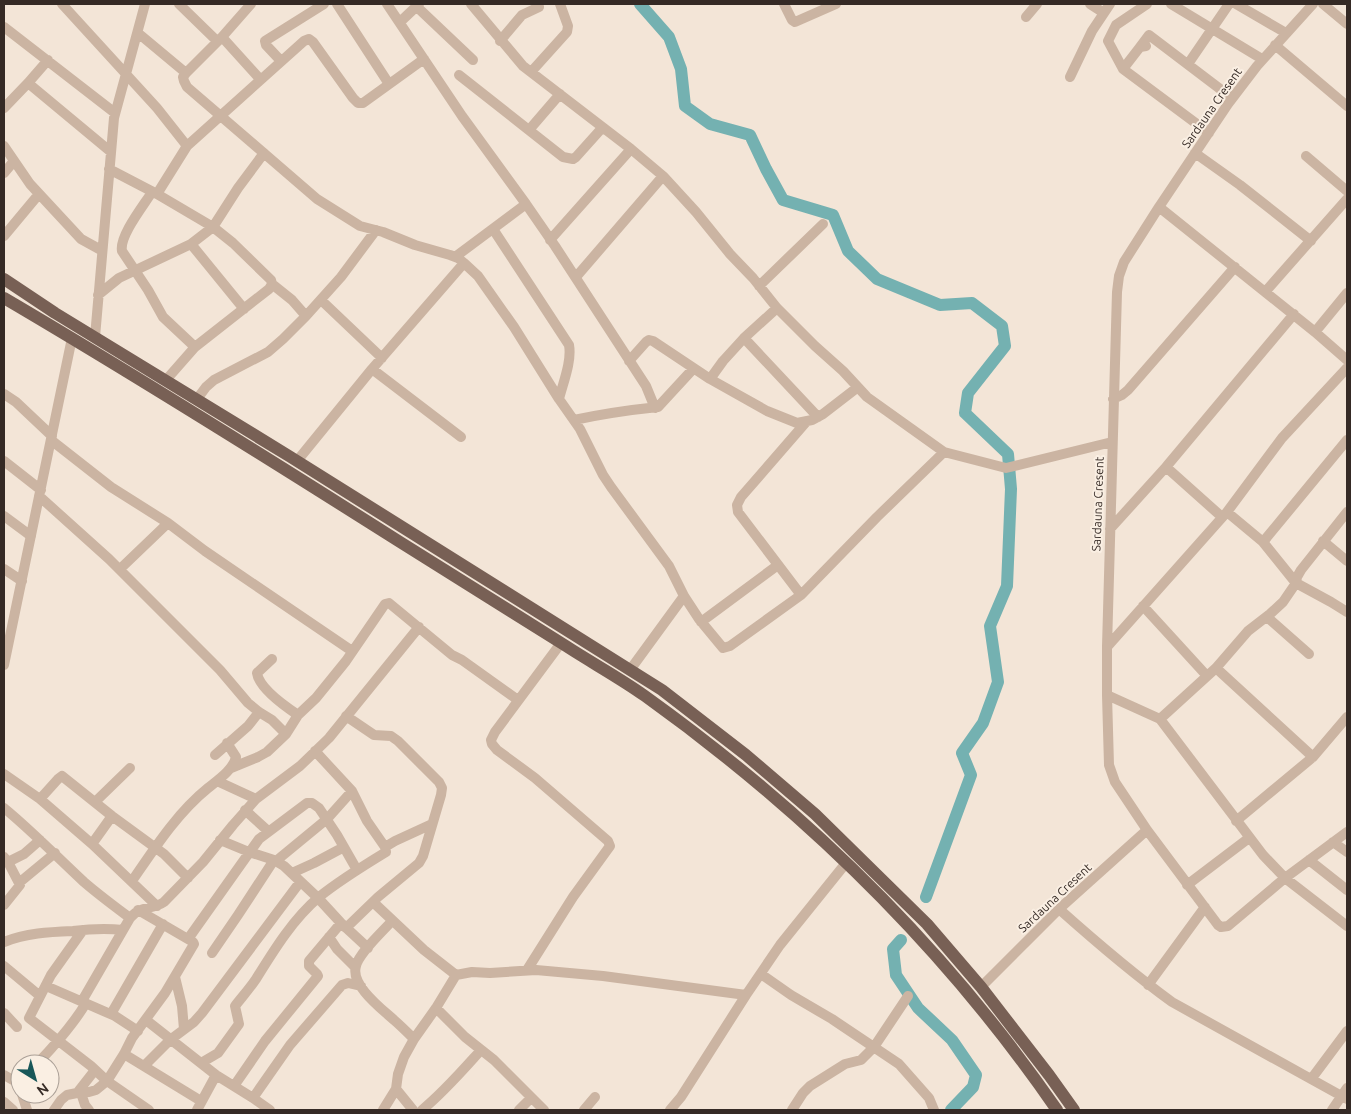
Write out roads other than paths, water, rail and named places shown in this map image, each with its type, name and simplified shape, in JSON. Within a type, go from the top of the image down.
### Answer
[{"type":"main road","points":[[4,279],[55,313],[297,461],[662,690],[746,755],[815,814],[927,924],[982,987],[1074,1110]]},
{"type":"main road","points":[[4,298],[276,464],[643,694],[727,758],[775,798],[895,911],[934,953],[1012,1049],[1057,1110]]},
{"type":"street","points":[[62,4],[157,108],[187,146]]},
{"type":"street","points":[[95,337],[101,250],[115,112],[145,4]]},
{"type":"street","points":[[179,4],[260,79]]},
{"type":"street","points":[[251,4],[186,73],[183,77],[187,87],[317,199],[360,226],[455,257],[478,276],[514,327],[574,420],[606,479],[669,566],[684,596],[701,622],[723,648],[726,648],[801,595],[944,452]]},
{"type":"street","points":[[281,61],[266,45],[265,41],[324,4]]},
{"type":"street","points":[[337,4],[389,84]]},
{"type":"street","points":[[387,4],[462,116],[576,277],[646,386],[655,408]]},
{"type":"street","points":[[471,4],[522,66],[631,149],[663,176],[760,286],[777,308],[814,346],[843,371],[867,396],[944,452],[1009,468],[1112,442]]},
{"type":"street","points":[[531,72],[567,32],[568,26],[560,4]]},
{"type":"street","points":[[784,4],[792,20],[795,22],[836,4]]},
{"type":"street","points":[[1026,17],[1037,4]]},
{"type":"street","points":[[1070,77],[1092,31],[1107,8],[1090,4]]},
{"type":"street","points":[[1147,4],[1116,25],[1108,41],[1122,69],[1208,133]]},
{"type":"street","points":[[1171,4],[1262,60]]},
{"type":"street","points":[[1188,64],[1230,4]]},
{"type":"street","points":[[1236,4],[1286,33]]},
{"type":"street","name":"Sardauna Cresent","points":[[982,987],[1060,909],[1147,830],[1115,782],[1109,765],[1107,648],[1116,292],[1119,276],[1124,262],[1232,98],[1262,60],[1313,4]]},
{"type":"street","points":[[1323,4],[1347,24]]},
{"type":"street","points":[[400,22],[418,5],[473,60]]},
{"type":"street","points":[[500,40],[522,15],[539,7]]},
{"type":"street","points":[[4,27],[115,112]]},
{"type":"street","points":[[138,33],[186,73]]},
{"type":"street","points":[[1122,69],[1149,35],[1232,98]]},
{"type":"street","points":[[195,347],[163,317],[122,251],[121,246],[126,232],[187,146],[260,79],[304,41],[309,39],[352,98],[358,103],[363,103],[424,59]]},
{"type":"street","points":[[1275,45],[1347,106]]},
{"type":"street","points":[[4,108],[48,60]]},
{"type":"street","points":[[459,75],[563,157],[572,159],[602,128]]},
{"type":"street","points":[[28,83],[110,152]]},
{"type":"street","points":[[529,130],[560,94]]},
{"type":"street","points":[[4,146],[30,184],[81,239],[101,250]]},
{"type":"street","points":[[550,240],[631,149]]},
{"type":"street","points":[[98,295],[119,278],[192,244],[213,227],[238,188],[264,153]]},
{"type":"street","points":[[1195,153],[1240,185],[1311,241]]},
{"type":"street","points":[[1306,156],[1347,191]]},
{"type":"street","points":[[4,173],[14,161]]},
{"type":"street","points":[[109,169],[213,227],[233,243],[306,316]]},
{"type":"street","points":[[576,277],[663,176]]},
{"type":"street","points":[[4,236],[40,194]]},
{"type":"street","points":[[1265,292],[1347,200]]},
{"type":"street","points":[[455,257],[526,204]]},
{"type":"street","points":[[1159,207],[1294,314],[1347,360]]},
{"type":"street","points":[[760,286],[823,224]]},
{"type":"street","points":[[197,399],[214,380],[268,352],[321,300],[341,277],[376,230]]},
{"type":"street","points":[[493,230],[570,345],[559,399]]},
{"type":"street","points":[[192,244],[244,309]]},
{"type":"street","points":[[297,461],[372,369],[464,263]]},
{"type":"street","points":[[1113,399],[1128,390],[1235,268]]},
{"type":"street","points":[[166,380],[195,347],[269,289],[272,284]]},
{"type":"street","points":[[1315,332],[1347,293]]},
{"type":"street","points":[[321,300],[382,358]]},
{"type":"street","points":[[710,379],[744,338],[777,308]]},
{"type":"street","points":[[1110,529],[1166,467],[1294,314]]},
{"type":"street","points":[[4,665],[72,338]]},
{"type":"street","points":[[744,338],[818,417]]},
{"type":"street","points":[[629,361],[646,342],[652,341],[692,369],[767,411],[798,423],[818,417],[858,387]]},
{"type":"street","points":[[1107,648],[1224,514],[1282,438],[1347,368]]},
{"type":"street","points":[[372,369],[461,437]]},
{"type":"street","points":[[574,420],[606,413],[658,407],[692,369]]},
{"type":"street","points":[[4,394],[16,402],[51,438],[111,487],[168,523],[205,551],[352,651]]},
{"type":"street","points":[[801,595],[738,512],[737,505],[741,497],[807,421]]},
{"type":"street","points":[[1263,542],[1347,440]]},
{"type":"street","points":[[4,461],[120,570],[220,670],[248,703],[272,720],[286,734]]},
{"type":"street","points":[[1166,467],[1224,514],[1263,542],[1296,583],[1347,612]]},
{"type":"street","points":[[1160,720],[1216,668],[1248,630],[1283,602],[1296,583],[1301,570],[1347,512]]},
{"type":"street","points":[[4,516],[31,536]]},
{"type":"street","points":[[120,570],[168,523]]},
{"type":"street","points":[[1323,540],[1347,561]]},
{"type":"street","points":[[701,622],[778,565]]},
{"type":"street","points":[[4,569],[22,581]]},
{"type":"street","points":[[630,670],[684,596]]},
{"type":"street","points":[[231,768],[267,752],[286,734],[298,715],[316,698],[385,604],[388,603],[452,655],[462,660],[518,700]]},
{"type":"street","points":[[1143,606],[1207,676]]},
{"type":"street","points":[[1267,616],[1309,654]]},
{"type":"street","points":[[47,1054],[78,1016],[130,918],[138,910],[157,906],[169,897],[203,862],[256,800],[300,766],[330,738],[419,627]]},
{"type":"street","points":[[527,970],[573,897],[610,846],[608,841],[535,778],[498,750],[491,740],[518,700],[561,643]]},
{"type":"street","points":[[272,659],[259,671],[257,676],[260,682],[284,705],[298,715]]},
{"type":"street","points":[[1216,668],[1313,757]]},
{"type":"street","points":[[1107,696],[1160,720],[1263,855],[1286,878],[1347,926]]},
{"type":"street","points":[[272,720],[284,705]]},
{"type":"street","points":[[215,755],[248,726],[259,712]]},
{"type":"street","points":[[234,1086],[265,1041],[318,976],[309,966],[309,960],[329,937],[419,863],[423,856],[441,795],[442,788],[439,782],[391,736],[374,735],[346,716]]},
{"type":"street","points":[[1236,820],[1313,757],[1347,717]]},
{"type":"street","points":[[132,882],[183,812],[231,768],[236,760],[236,756],[227,743]]},
{"type":"street","points":[[201,1063],[218,1053],[232,1035],[239,1024],[236,1006],[287,932],[318,898],[386,852],[367,821],[352,791],[314,752]]},
{"type":"street","points":[[95,802],[130,768]]},
{"type":"street","points":[[4,774],[40,799],[92,844],[157,906]]},
{"type":"street","points":[[40,799],[62,776],[164,854],[188,878]]},
{"type":"street","points":[[217,781],[256,800]]},
{"type":"street","points":[[212,953],[275,860],[327,819],[352,791]]},
{"type":"street","points":[[188,939],[259,839],[307,803],[315,804],[319,808],[357,870]]},
{"type":"street","points":[[4,808],[83,881],[130,918]]},
{"type":"street","points":[[246,810],[268,831]]},
{"type":"street","points":[[92,844],[112,816]]},
{"type":"street","points":[[385,848],[395,841],[432,824]]},
{"type":"street","points":[[1147,830],[1187,885],[1221,927],[1228,926],[1286,878],[1347,832]]},
{"type":"street","points":[[1187,885],[1249,838]]},
{"type":"street","points":[[4,905],[20,887],[20,882],[6,860],[24,854],[40,840]]},
{"type":"street","points":[[220,840],[275,860],[292,872],[368,948]]},
{"type":"street","points":[[1333,842],[1347,852]]},
{"type":"street","points":[[292,872],[344,847]]},
{"type":"street","points":[[20,882],[54,853]]},
{"type":"street","points":[[1309,860],[1347,890]]},
{"type":"street","points":[[670,1110],[681,1097],[780,945],[846,863]]},
{"type":"street","points":[[144,1066],[170,1040],[194,1022],[202,1013],[300,882]]},
{"type":"street","points":[[373,902],[424,950],[456,975]]},
{"type":"street","points":[[1148,985],[1205,907]]},
{"type":"street","points":[[1060,909],[1120,962],[1172,1002],[1312,1078],[1346,1094],[1332,1110]]},
{"type":"street","points":[[54,1110],[67,1095],[96,1090],[107,1081],[132,1038],[146,1020],[194,944],[138,910]]},
{"type":"street","points":[[392,921],[360,957],[355,967],[356,976],[361,986],[378,1007],[414,1039]]},
{"type":"street","points":[[111,1014],[163,924]]},
{"type":"street","points":[[5,940],[31,934],[83,930],[123,930]]},
{"type":"street","points":[[83,930],[51,975],[29,1018],[107,1081],[149,1110]]},
{"type":"street","points":[[329,937],[355,967]]},
{"type":"street","points":[[4,966],[40,996]]},
{"type":"street","points":[[383,1110],[396,1089],[398,1074],[404,1057],[456,975],[472,972],[490,973],[536,970],[602,976],[746,995]]},
{"type":"street","points":[[761,974],[790,995],[832,1019],[899,1064],[929,1098],[934,1110]]},
{"type":"street","points":[[175,976],[182,1006],[184,1029]]},
{"type":"street","points":[[253,1098],[290,1045],[342,985],[348,983],[361,986]]},
{"type":"street","points":[[46,986],[111,1014],[138,1031]]},
{"type":"street","points":[[792,1110],[810,1086],[845,1064],[861,1060],[874,1048],[908,996]]},
{"type":"street","points":[[436,1008],[465,1037],[494,1060],[542,1110]]},
{"type":"street","points":[[4,1013],[17,1027]]},
{"type":"street","points":[[146,1020],[216,1075],[270,1110]]},
{"type":"street","points":[[1312,1078],[1347,1031]]},
{"type":"street","points":[[422,1110],[449,1086],[481,1050]]},
{"type":"street","points":[[124,1054],[144,1066],[199,1106],[216,1075]]},
{"type":"street","points":[[79,1093],[95,1070]]},
{"type":"street","points":[[396,1089],[413,1110]]},
{"type":"street","points":[[79,1093],[89,1110]]},
{"type":"street","points":[[584,1110],[594,1097]]},
{"type":"street","points":[[519,1110],[531,1098]]},
{"type":"street","points":[[4,1102],[14,1110]]},
{"type":"waterway","points":[[640,4],[669,37],[681,69],[685,106],[710,124],[750,135],[783,200],[833,215],[848,251],[877,279],[940,305],[972,303],[1002,326],[1005,346],[968,393],[965,413],[1008,454],[1011,489],[1007,586],[990,626],[998,682],[983,723],[962,753],[971,775],[926,897]]},
{"type":"waterway","points":[[901,940],[893,949],[896,975],[918,1008],[952,1040],[976,1075],[973,1087],[951,1110]]}]
